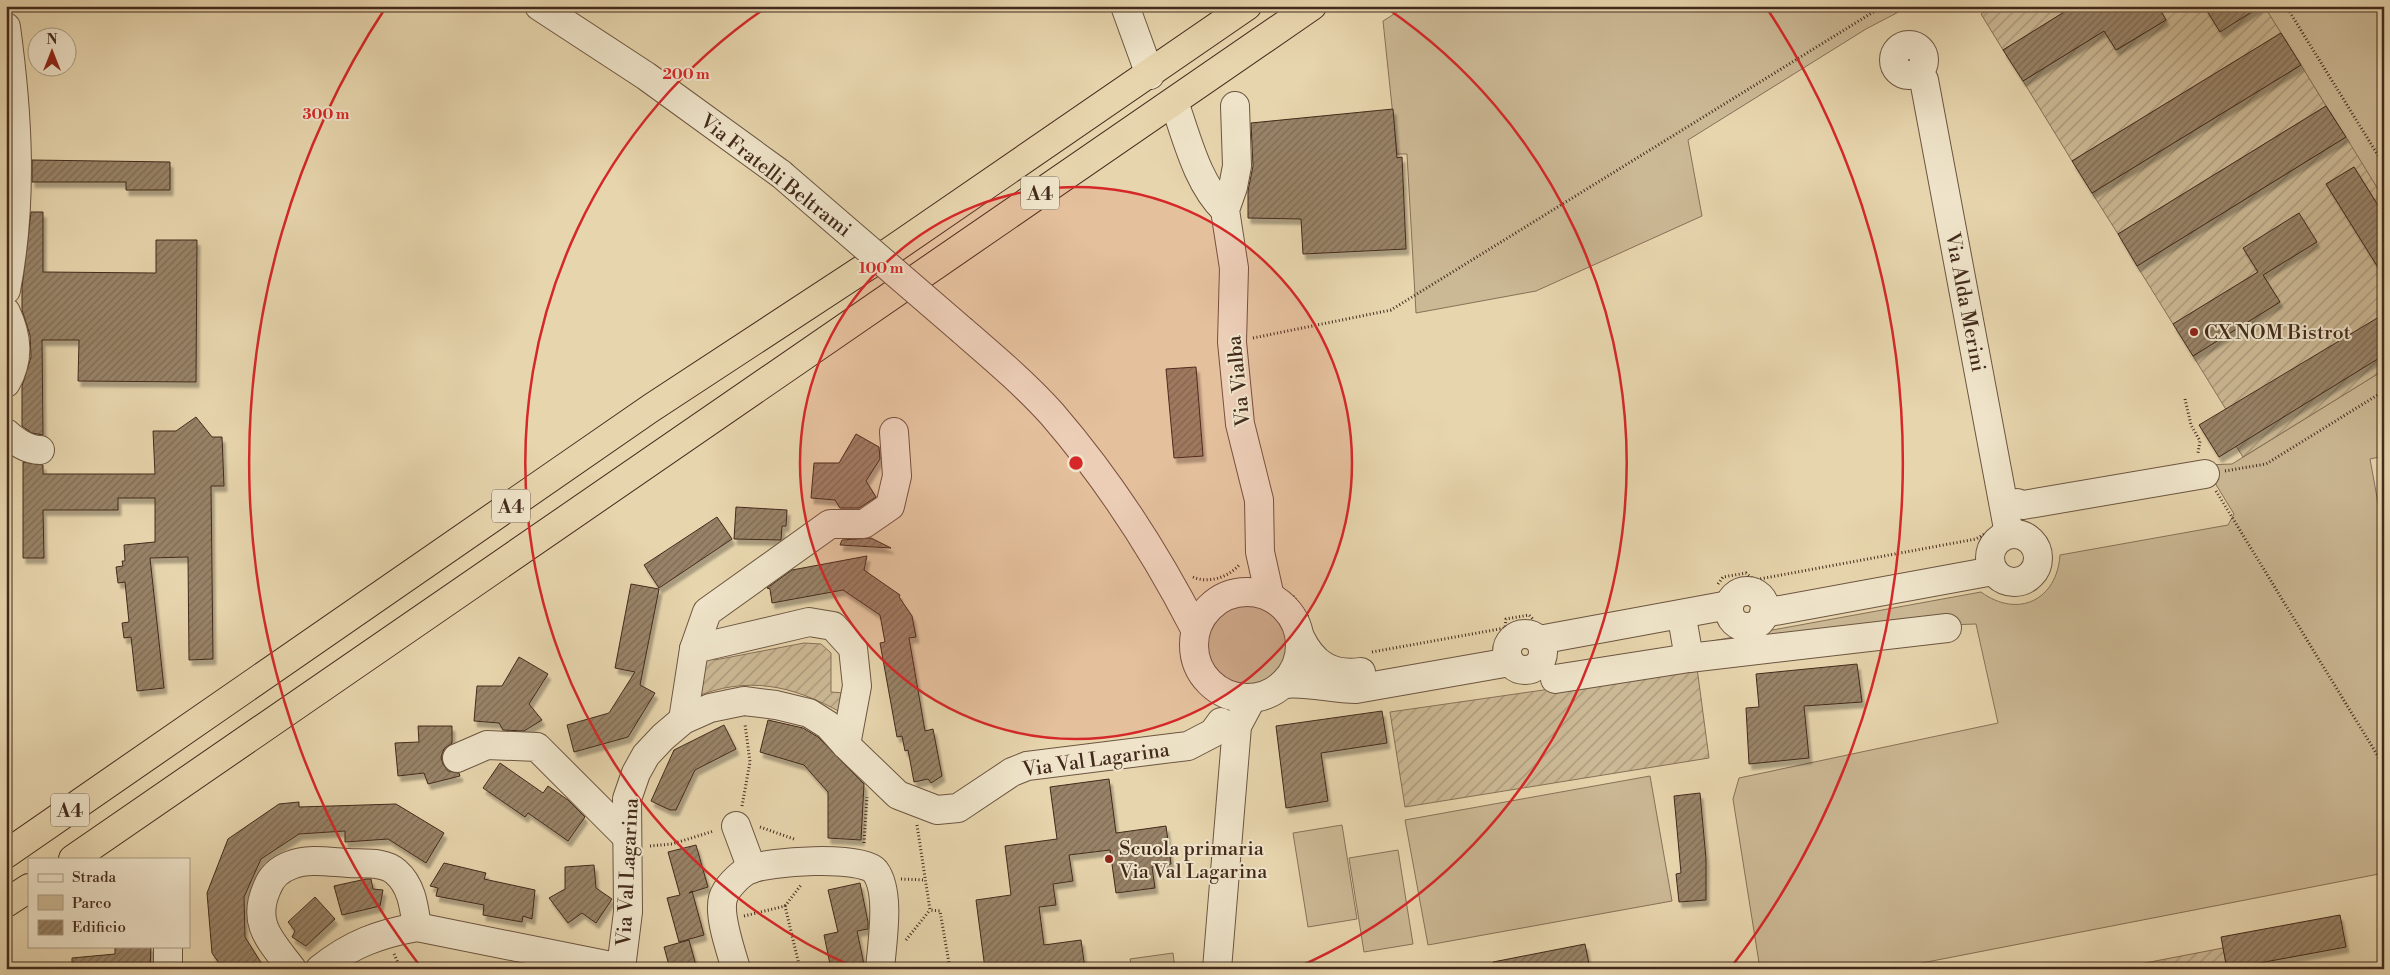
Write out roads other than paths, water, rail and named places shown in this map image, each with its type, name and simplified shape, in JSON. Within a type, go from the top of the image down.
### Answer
[{"type":"highway","name":"A4","points":[[6,854],[651,408],[892,250],[1150,75],[1247,6]]},
{"type":"highway","name":"A4","points":[[75,858],[1312,6]]},
{"type":"highway","points":[[6,903],[28,889]]},
{"type":"street","name":"Via Fratelli Beltrami","points":[[538,6],[646,76],[781,174],[963,331],[1052,414],[1118,502],[1179,574],[1193,595],[1203,598],[1228,596]]},
{"type":"street","points":[[1125,6],[1150,75]]},
{"type":"street","points":[[6,27],[16,104],[17,200],[12,260],[6,290]]},
{"type":"street","name":"Via Alda Merini","points":[[1918,73],[1924,80],[1999,531]]},
{"type":"street","points":[[1174,102],[1199,171],[1213,198],[1225,210],[1233,187],[1237,166],[1235,106]]},
{"type":"street","name":"Via Vialba","points":[[1225,210],[1234,268],[1232,342],[1240,424],[1259,500],[1247,580],[1228,596]]},
{"type":"street","points":[[6,312],[16,332],[14,362],[6,383]]},
{"type":"street","points":[[683,720],[694,649],[707,612],[830,524],[864,524],[890,506],[896,476],[894,432]]},
{"type":"street","points":[[6,433],[32,450],[40,450]]},
{"type":"street","points":[[2017,502],[2023,505],[2202,468]]},
{"type":"street","points":[[1999,531],[2024,536],[2035,545],[2038,560],[2037,567],[2028,578],[2014,583],[2000,579],[1991,563],[1999,531]]},
{"type":"street","name":"Via Vialba","points":[[1251,556],[1280,594]]},
{"type":"street","points":[[1731,612],[1735,595],[1746,590],[1758,594],[1763,606],[1991,563]]},
{"type":"street","name":"Via Fratelli Beltrami","points":[[1179,574],[1195,629]]},
{"type":"street","points":[[1304,629],[1300,654],[1294,670],[1283,684],[1268,693],[1252,698],[1234,696],[1218,689],[1210,682],[1197,662],[1194,646],[1195,629],[1206,612],[1228,596],[1254,592],[1280,594],[1284,607],[1294,621],[1304,629],[1306,650],[1329,670],[1353,673],[1509,654]]},
{"type":"street","points":[[1545,658],[1684,629],[1731,612]]},
{"type":"street","points":[[1509,654],[1518,668],[1529,669],[1539,664],[1545,658],[1731,612]]},
{"type":"street","points":[[694,649],[809,622],[833,626],[853,648],[857,686],[846,745]]},
{"type":"street","points":[[1545,658],[1689,658],[1947,628]]},
{"type":"street","points":[[1684,629],[1689,658]]},
{"type":"street","points":[[1283,684],[1298,682],[1341,689],[1356,689],[1509,654]]},
{"type":"street","points":[[1210,682],[1233,777]]},
{"type":"street","points":[[1217,969],[1238,722],[1252,698]]},
{"type":"street","name":"Via Val Lagarina","points":[[320,969],[356,944],[389,932],[417,927],[622,968],[628,912],[627,799],[636,773],[646,755],[683,720],[710,708],[744,701],[776,705],[809,713],[828,725],[898,795],[936,810],[958,808],[1012,772],[1027,766],[1188,746],[1213,733],[1221,722]]},
{"type":"street","points":[[457,758],[487,745],[537,747],[627,843]]},
{"type":"street","points":[[736,826],[752,869]]},
{"type":"street","points":[[292,969],[268,938],[261,921],[260,905],[268,885],[276,874],[291,865],[307,861],[378,864],[394,870],[404,879],[411,896],[417,927]]},
{"type":"street","points":[[736,969],[722,904],[727,891],[742,875],[752,869],[769,864],[846,862],[861,864],[874,870],[880,882],[884,906],[880,969]]},
{"type":"street","points":[[168,948],[168,969]]},
{"type":"place","name":"CX NOM Bistrot","points":[[2194,332]]},
{"type":"place","name":"Scuola primaria Via Val Lagarina","points":[[1109,859]]}]
